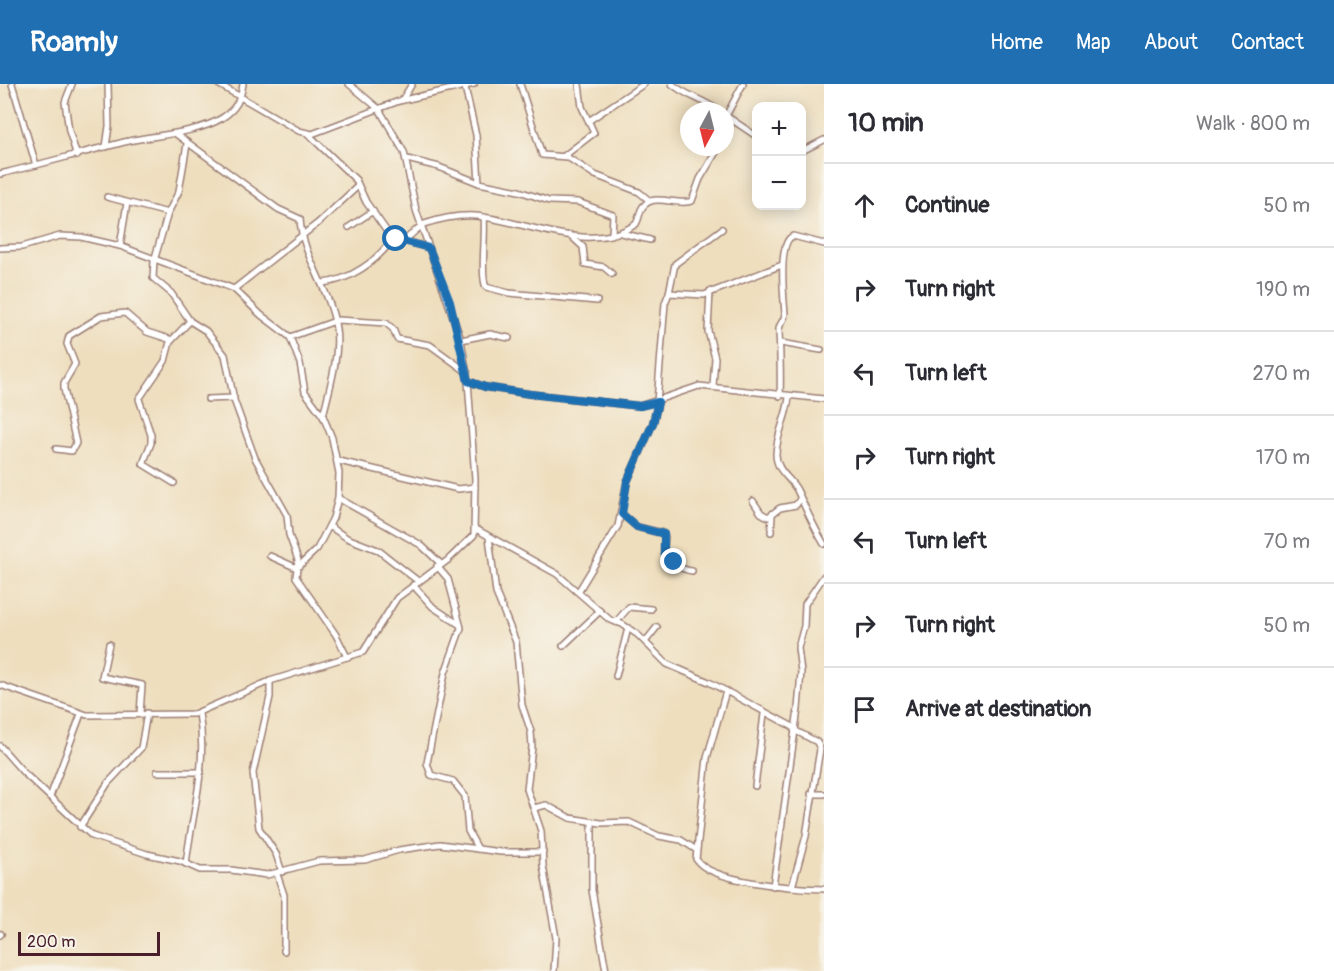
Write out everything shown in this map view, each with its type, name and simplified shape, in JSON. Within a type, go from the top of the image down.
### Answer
[{"type":"street","points":[[12,84],[36,165]]},
{"type":"street","points":[[72,84],[65,102],[69,130],[77,156]]},
{"type":"street","points":[[106,147],[109,126],[108,84]]},
{"type":"street","points":[[218,84],[308,134],[322,132],[402,100],[474,84]]},
{"type":"street","points":[[0,174],[151,136],[176,134],[221,118],[241,98],[243,84]]},
{"type":"street","points":[[0,685],[81,714],[101,716],[199,713],[239,692],[363,652],[398,598],[471,539],[476,529],[468,381],[450,302],[421,226],[410,186],[407,159],[399,140],[379,109],[349,84]]},
{"type":"street","points":[[402,100],[412,84]]},
{"type":"street","points":[[520,84],[541,153],[544,156],[564,156],[595,175],[639,192],[650,201]]},
{"type":"street","points":[[564,156],[592,136],[594,130],[582,107],[579,84]]},
{"type":"street","points":[[590,120],[644,84]]},
{"type":"street","points":[[672,84],[683,93],[698,97],[706,102]]},
{"type":"street","points":[[733,102],[743,84]]},
{"type":"street","points":[[465,87],[476,135],[479,183]]},
{"type":"street","points":[[734,123],[752,134]]},
{"type":"street","points":[[176,134],[278,209],[314,227]]},
{"type":"street","points":[[308,134],[352,175],[373,211],[393,238],[429,248]]},
{"type":"street","points":[[806,149],[824,140]]},
{"type":"street","points":[[187,144],[179,191],[168,213],[154,261],[153,278],[171,293],[190,321],[206,331],[225,355],[234,398],[255,458],[285,509],[291,542],[297,554],[298,582],[336,635],[347,657]]},
{"type":"street","points":[[620,233],[636,224],[641,210],[650,201],[660,199],[685,204],[692,201],[700,179],[714,156]]},
{"type":"street","points":[[407,159],[439,167],[479,183],[519,191],[538,199],[578,202],[598,208],[613,215],[612,234]]},
{"type":"street","points":[[234,289],[314,227],[358,186]]},
{"type":"street","points":[[107,197],[168,213]]},
{"type":"street","points":[[120,246],[127,203]]},
{"type":"street","points":[[349,227],[373,211]]},
{"type":"street","points":[[405,240],[421,226],[451,216],[484,217],[569,235],[594,236],[620,233],[650,240]]},
{"type":"street","points":[[484,217],[486,241],[483,272],[486,287],[509,293],[597,301]]},
{"type":"street","points":[[300,219],[301,236],[322,283],[336,329],[334,372],[323,416]]},
{"type":"street","points":[[578,592],[615,533],[622,514],[627,482],[653,423],[657,402],[665,303],[675,264],[722,229]]},
{"type":"street","points":[[569,235],[583,247],[587,265],[604,267],[612,274]]},
{"type":"street","points":[[0,248],[22,247],[60,236],[81,237],[120,246],[154,261],[234,289],[261,315],[290,337],[300,363],[305,392],[323,416],[339,461],[338,498],[329,526],[317,549],[297,568]]},
{"type":"street","points":[[583,247],[594,236]]},
{"type":"street","points":[[780,396],[779,327],[785,317],[782,304],[783,268],[789,238],[801,237],[824,244]]},
{"type":"street","points":[[322,283],[352,274],[380,253],[393,238]]},
{"type":"street","points":[[669,293],[698,296],[774,269],[783,268]]},
{"type":"street","points":[[710,291],[708,331],[715,358],[713,386]]},
{"type":"street","points":[[56,449],[72,451],[76,443],[64,389],[64,383],[75,364],[67,344],[69,336],[101,316],[125,313],[147,332],[171,340]]},
{"type":"street","points":[[174,483],[142,464],[151,443],[151,435],[139,402],[140,396],[165,361],[171,340],[190,321]]},
{"type":"street","points":[[290,337],[334,321],[386,323],[393,329],[397,339],[430,345],[466,372]]},
{"type":"street","points":[[460,340],[490,334],[509,338]]},
{"type":"street","points":[[781,343],[821,350]]},
{"type":"street","points":[[468,381],[485,387],[530,394],[640,406],[699,386],[824,399]]},
{"type":"street","points":[[789,397],[786,417],[778,431],[776,460],[780,470],[796,488],[810,522],[824,544]]},
{"type":"street","points":[[208,399],[234,398]]},
{"type":"street","points":[[339,461],[458,489],[475,487]]},
{"type":"street","points":[[338,498],[421,545],[448,579],[460,625],[460,634],[445,673],[427,763],[431,775],[453,782],[465,796],[468,831],[478,849]]},
{"type":"street","points":[[771,532],[772,516],[780,508],[796,506],[800,499]]},
{"type":"street","points":[[753,501],[764,516],[772,516]]},
{"type":"street","points":[[622,514],[637,527],[662,532],[665,537],[663,548],[667,556],[683,569],[692,571]]},
{"type":"street","points":[[329,526],[347,538],[378,550],[416,583],[433,607],[460,625]]},
{"type":"street","points":[[476,529],[557,574],[600,611],[628,628],[667,664],[726,691],[817,742],[820,747],[806,836],[792,887]]},
{"type":"street","points":[[489,537],[496,593],[516,642],[522,705],[531,732],[532,747],[527,789],[534,808],[543,852],[556,938],[554,971]]},
{"type":"street","points":[[270,556],[297,568]]},
{"type":"street","points":[[773,886],[795,729],[801,672],[798,648],[804,626],[805,604],[824,576]]},
{"type":"street","points":[[616,622],[629,607],[651,609]]},
{"type":"street","points":[[563,646],[600,611]]},
{"type":"street","points":[[645,642],[657,627]]},
{"type":"street","points":[[616,676],[628,628]]},
{"type":"street","points":[[80,827],[108,783],[141,748],[142,685],[102,678],[109,644]]},
{"type":"street","points":[[270,681],[270,697],[253,773],[259,828],[276,854],[284,896],[284,951]]},
{"type":"street","points":[[726,691],[707,758],[695,849],[698,863],[708,871],[773,886],[824,889]]},
{"type":"street","points":[[186,864],[201,772],[203,748],[199,713]]},
{"type":"street","points":[[50,797],[81,714]]},
{"type":"street","points":[[755,786],[764,714]]},
{"type":"street","points":[[0,746],[80,827],[100,840],[207,871],[231,870],[256,875],[279,873],[319,861],[365,860],[399,850],[428,846],[451,845],[478,849],[543,852]]},
{"type":"street","points":[[157,772],[201,772]]},
{"type":"street","points":[[811,794],[824,794]]},
{"type":"street","points":[[534,808],[546,805],[563,816],[591,822],[629,822],[658,836],[681,840],[695,849]]},
{"type":"street","points":[[591,822],[592,890],[606,971]]},
{"type":"route","points":[[396,239],[422,244],[429,248],[450,302],[468,381],[485,387],[530,394],[640,406],[658,402],[653,423],[627,482],[622,514],[637,527],[662,532],[665,537],[664,553],[674,562]]}]
